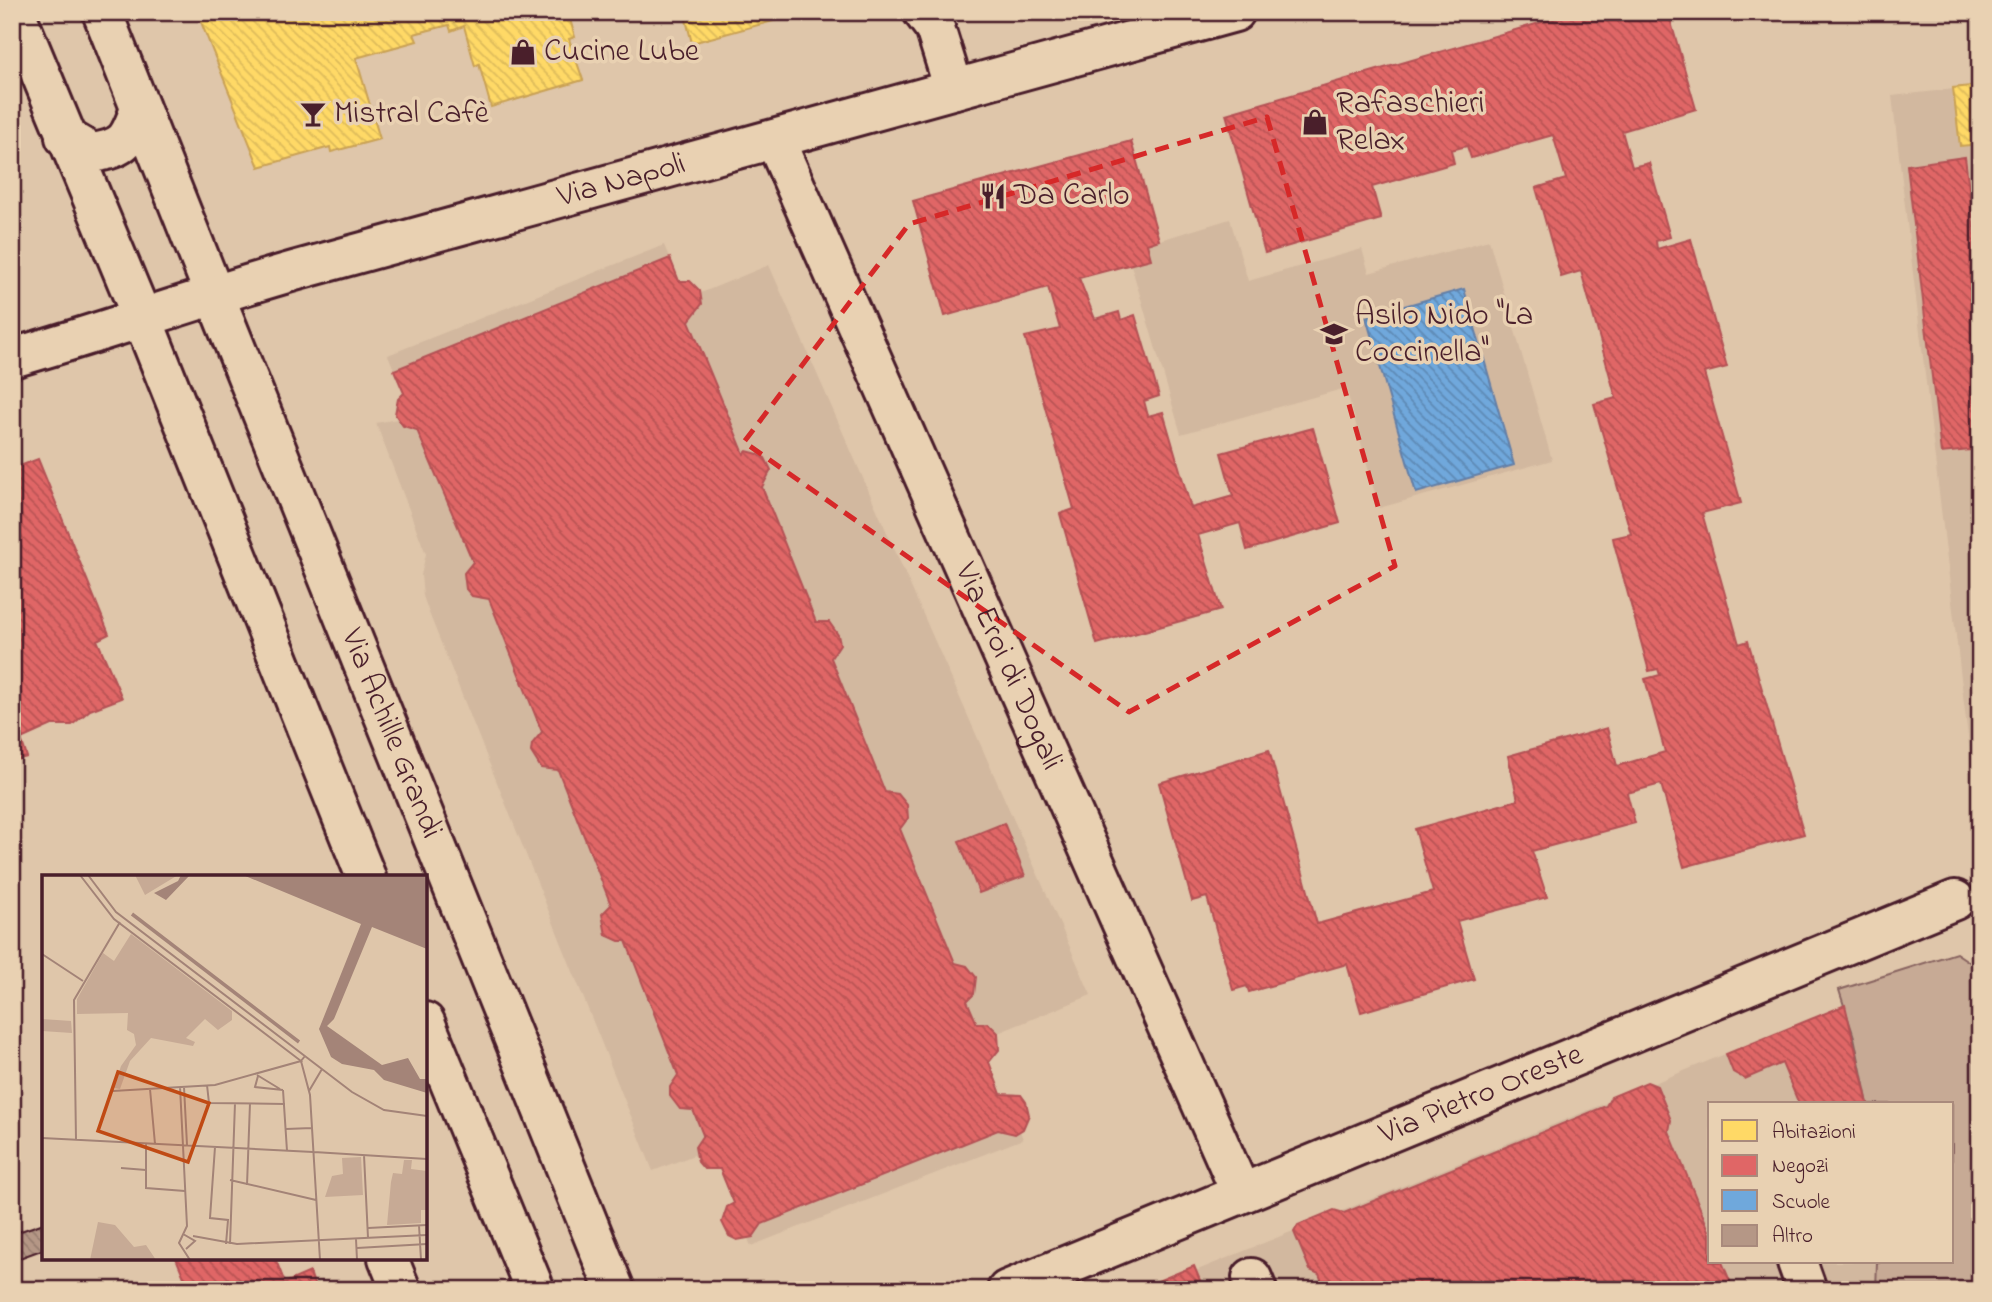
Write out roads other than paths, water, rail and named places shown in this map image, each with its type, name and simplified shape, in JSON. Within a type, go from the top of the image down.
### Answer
[{"type":"street","points":[[15,12],[144,320],[365,875]]},
{"type":"street","name":"Via Achille Grandi","points":[[102,12],[614,1290]]},
{"type":"street","points":[[923,12],[935,28],[954,89]]},
{"type":"street","name":"Via Napoli","points":[[12,358],[144,320],[214,294],[1235,12]]},
{"type":"street","points":[[65,136],[92,153],[114,150],[130,138],[140,109]]},
{"type":"street","name":"Via Eroi di Dogali","points":[[775,140],[1241,1193]]},
{"type":"street","name":"Via Pietro Oreste","points":[[1016,1288],[1955,900]]},
{"type":"street","points":[[427,1027],[535,1290]]},
{"type":"street","points":[[388,1260],[401,1290]]},
{"type":"street","points":[[1798,1264],[1807,1290]]},
{"type":"place","name":"Cucine Lube","points":[[523,52]]},
{"type":"place","name":"Mistral Cafè","points":[[313,114]]},
{"type":"place","name":"Rafaschieri Relax","points":[[1315,122]]},
{"type":"place","name":"Da Carlo","points":[[993,196]]},
{"type":"place","name":"Asilo Nido \"La Coccinella\"","points":[[1334,334]]}]
